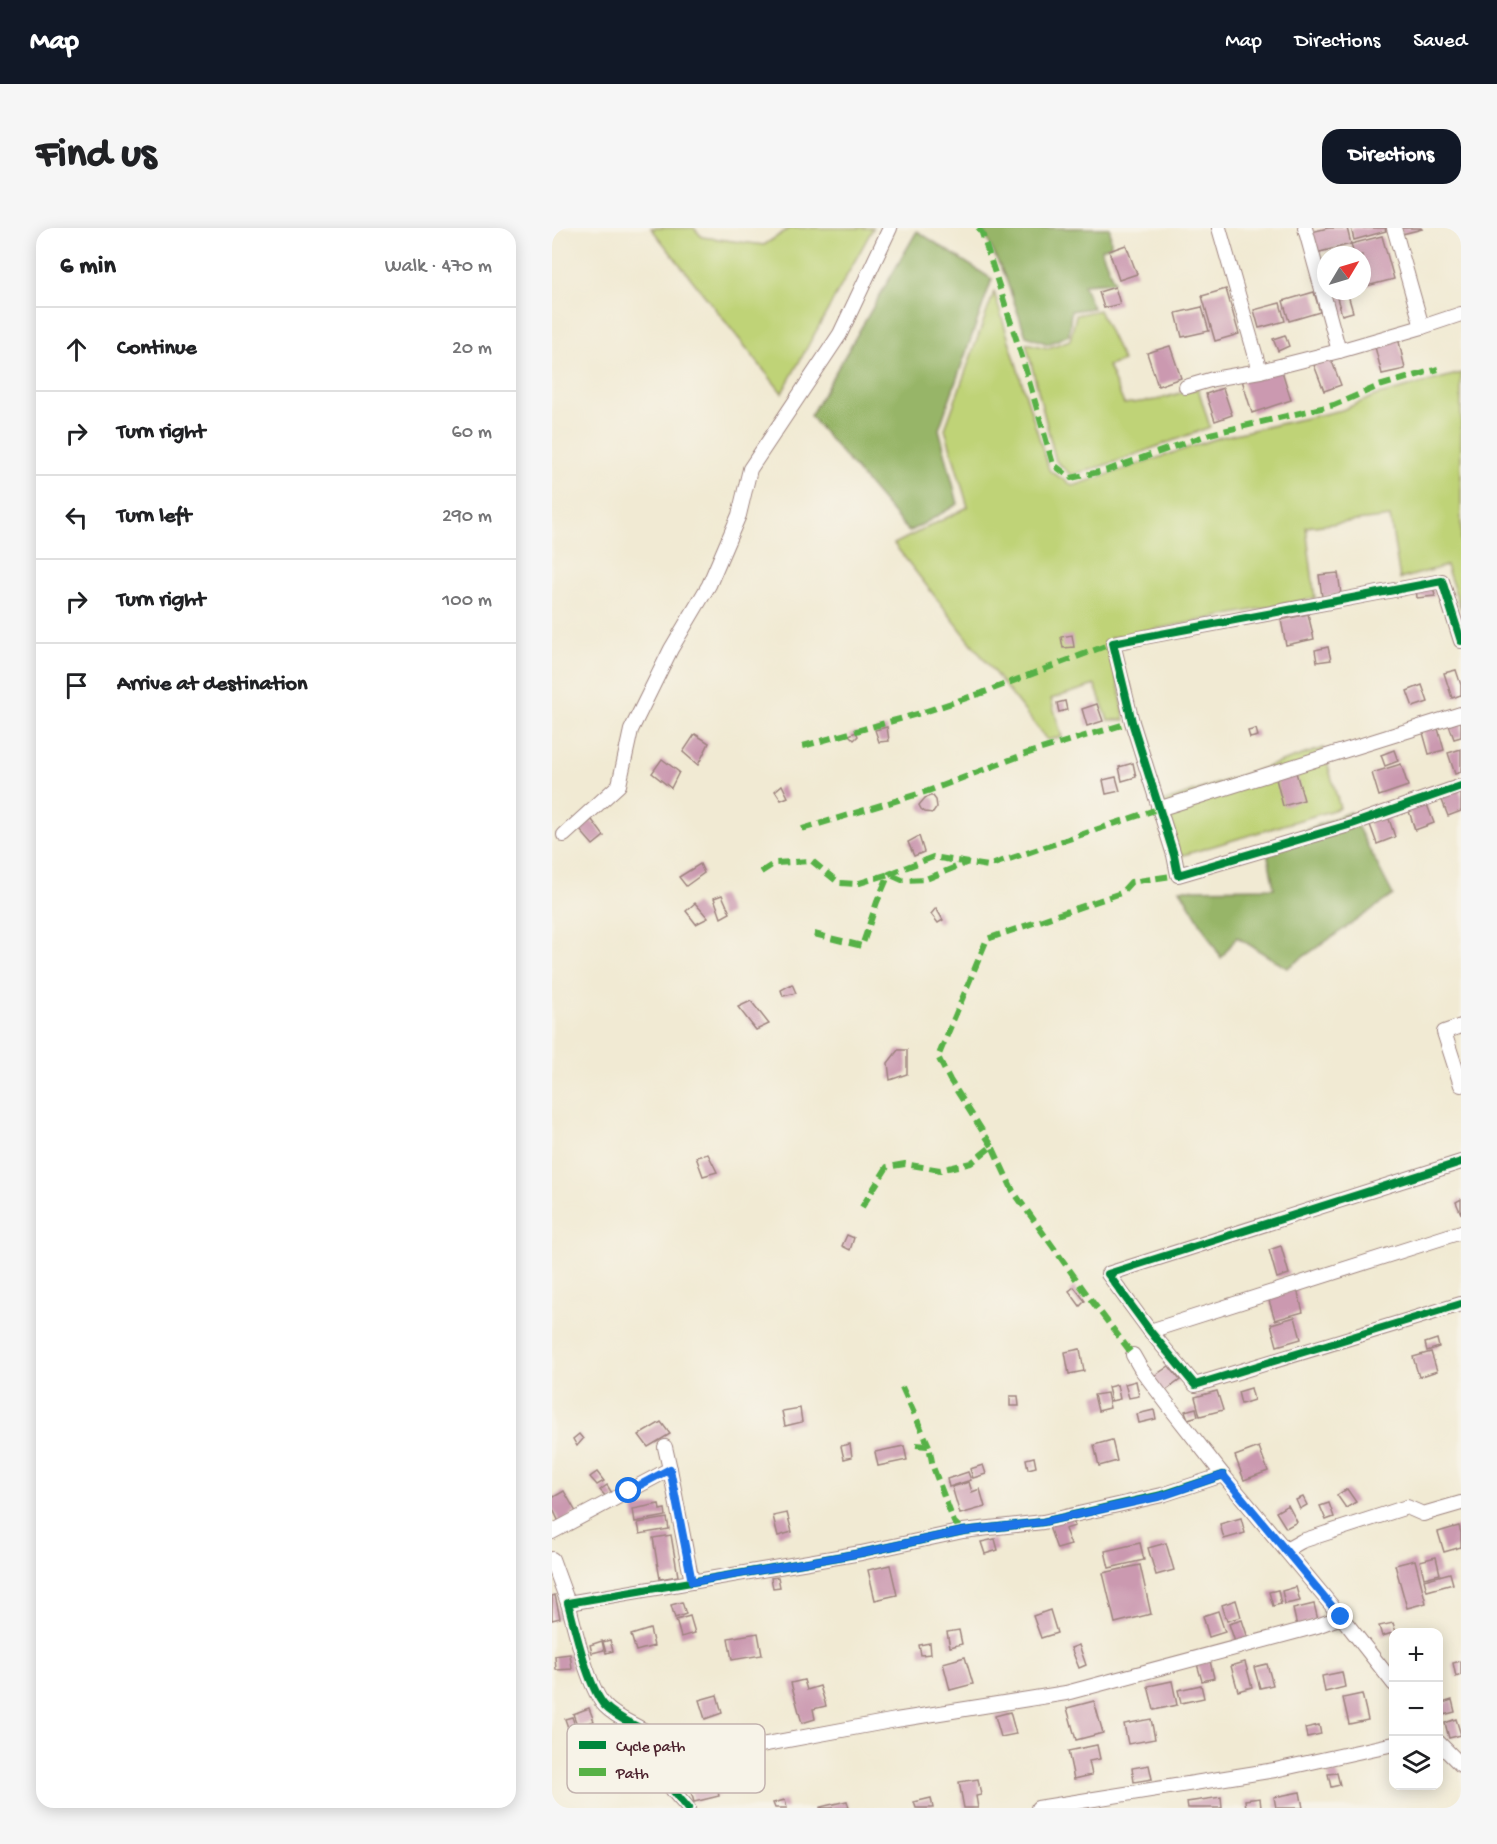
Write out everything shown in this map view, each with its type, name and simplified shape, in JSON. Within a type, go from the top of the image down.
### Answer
[{"type":"street","points":[[564,835],[619,785],[631,730],[671,649],[710,585],[739,515],[750,469],[840,334],[890,228]]},
{"type":"street","points":[[1219,228],[1260,371]]},
{"type":"street","points":[[1305,228],[1339,351]]},
{"type":"street","points":[[1394,228],[1422,327]]},
{"type":"street","points":[[1186,387],[1339,351],[1461,314]]},
{"type":"street","points":[[1461,640],[1442,581],[1113,644],[1132,722],[1174,855],[1178,875],[1352,824],[1461,786]]},
{"type":"street","points":[[1158,808],[1461,714]]},
{"type":"street","points":[[1461,1026],[1444,1032],[1461,1085]]},
{"type":"street","points":[[1461,1162],[1108,1274],[1149,1332],[1196,1385],[1461,1304]]},
{"type":"street","points":[[1149,1332],[1461,1232]]},
{"type":"street","points":[[1133,1355],[1141,1369],[1223,1475],[1392,1682]]},
{"type":"street","points":[[665,1447],[692,1582]]},
{"type":"street","points":[[552,1532],[670,1469]]},
{"type":"street","points":[[568,1603],[872,1551],[963,1531],[1043,1522],[1162,1496],[1223,1475]]},
{"type":"street","points":[[1286,1550],[1302,1541],[1407,1507],[1423,1514],[1461,1503]]},
{"type":"street","points":[[552,1559],[596,1692],[605,1706],[634,1724]]},
{"type":"street","points":[[765,1744],[896,1720],[1066,1693],[1317,1626],[1341,1617]]},
{"type":"street","points":[[1043,1808],[1275,1770],[1389,1745]]},
{"type":"street","points":[[1443,1747],[1461,1765]]},
{"type":"street","points":[[676,1793],[688,1808]]},
{"type":"green space","points":[[651,228],[694,228],[702,237],[764,245],[790,228],[873,228],[782,393]]},
{"type":"green space","points":[[982,228],[1110,228],[1111,246],[1101,249],[1114,282],[1083,284],[1093,308],[1071,311],[1069,335],[1048,344],[1026,336],[1006,279]]},
{"type":"green space","points":[[917,231],[992,279],[939,429],[958,504],[909,532],[810,416]]},
{"type":"green space","points":[[994,292],[1049,470],[1073,486],[1221,437],[1342,410],[1375,396],[1461,373],[1461,609],[1446,566],[1400,579],[1390,517],[1306,527],[1315,598],[1110,638],[1125,720],[1108,720],[1095,685],[1051,699],[1062,737],[1047,740],[894,544],[968,507],[945,429]]},
{"type":"green space","points":[[1099,310],[1123,361],[1108,366],[1124,404],[1156,400],[1198,388],[1210,427],[1115,462],[1071,475],[1056,461],[1026,343],[1048,348],[1070,340],[1076,315]]},
{"type":"green space","points":[[1323,748],[1340,808],[1180,856],[1163,802]]},
{"type":"green space","points":[[1350,812],[1393,895],[1287,968],[1237,937],[1221,958],[1180,889],[1274,888],[1266,846]]},
{"type":"building","points":[[1328,228],[1347,228],[1351,244],[1317,246],[1316,253],[1311,232]]},
{"type":"building","points":[[1351,228],[1385,228],[1386,231],[1354,240]]},
{"type":"building","points":[[1400,228],[1421,228],[1422,229],[1402,234]]},
{"type":"building","points":[[1382,236],[1394,279],[1371,285],[1371,246],[1352,246],[1351,244]]},
{"type":"building","points":[[1126,245],[1137,274],[1119,280],[1109,251]]},
{"type":"building","points":[[1115,287],[1120,304],[1104,308],[1099,292]]},
{"type":"building","points":[[1226,289],[1239,334],[1215,341],[1202,296]]},
{"type":"building","points":[[1314,292],[1320,312],[1289,321],[1283,301]]},
{"type":"building","points":[[1338,300],[1349,300],[1353,312],[1342,315]]},
{"type":"building","points":[[1280,303],[1285,321],[1259,328],[1254,310]]},
{"type":"building","points":[[1202,307],[1209,331],[1182,337],[1176,313]]},
{"type":"building","points":[[1285,335],[1289,346],[1278,351],[1273,339]]},
{"type":"building","points":[[1398,337],[1405,369],[1382,374],[1374,343]]},
{"type":"building","points":[[1170,346],[1181,378],[1158,386],[1147,353]]},
{"type":"building","points":[[1331,359],[1341,385],[1324,391],[1314,365]]},
{"type":"building","points":[[1281,368],[1291,400],[1252,413],[1242,380]]},
{"type":"building","points":[[1223,388],[1232,415],[1215,421],[1206,394]]},
{"type":"building","points":[[1338,573],[1341,594],[1322,597],[1319,575]]},
{"type":"building","points":[[1433,586],[1435,596],[1417,598],[1416,588]]},
{"type":"building","points":[[1308,614],[1314,639],[1286,645],[1281,620]]},
{"type":"building","points":[[1072,635],[1074,647],[1063,648],[1061,637]]},
{"type":"building","points":[[1328,647],[1331,660],[1317,662],[1315,650]]},
{"type":"building","points":[[1456,670],[1461,685],[1461,695],[1452,698],[1444,673]]},
{"type":"building","points":[[1422,685],[1428,702],[1413,707],[1407,691]]},
{"type":"building","points":[[1065,701],[1067,710],[1059,712],[1057,703]]},
{"type":"building","points":[[1097,704],[1103,721],[1087,726],[1082,709]]},
{"type":"building","points":[[1461,721],[1461,737],[1454,739],[1449,725]]},
{"type":"building","points":[[1437,725],[1444,750],[1429,754],[1422,729]]},
{"type":"building","points":[[887,727],[889,741],[879,742],[875,730]]},
{"type":"building","points":[[1256,729],[1258,736],[1250,738],[1248,731]]},
{"type":"building","points":[[856,732],[858,736],[854,740],[849,735]]},
{"type":"building","points":[[695,734],[709,743],[698,765],[683,752]]},
{"type":"building","points":[[1461,749],[1461,772],[1455,774],[1448,753]]},
{"type":"building","points":[[1394,750],[1398,761],[1385,766],[1381,755]]},
{"type":"building","points":[[662,759],[679,772],[671,788],[652,773]]},
{"type":"building","points":[[1133,763],[1136,777],[1122,781],[1119,767]]},
{"type":"building","points":[[1401,764],[1408,786],[1379,796],[1372,773]]},
{"type":"building","points":[[1295,769],[1304,800],[1283,806],[1275,775]]},
{"type":"building","points":[[1116,777],[1120,791],[1106,794],[1103,780]]},
{"type":"building","points":[[782,785],[788,797],[781,800],[775,791]]},
{"type":"building","points":[[1459,788],[1461,811],[1448,816],[1440,795]]},
{"type":"building","points":[[930,796],[936,800],[937,807],[933,813],[925,812],[919,805]]},
{"type":"building","points":[[1426,802],[1434,823],[1415,830],[1408,808]]},
{"type":"building","points":[[1388,816],[1395,837],[1377,844],[1369,822]]},
{"type":"building","points":[[592,820],[604,836],[593,845],[579,829]]},
{"type":"building","points":[[919,836],[924,852],[914,856],[908,842]]},
{"type":"building","points":[[700,864],[704,873],[686,886],[679,877]]},
{"type":"building","points":[[722,895],[730,913],[721,918],[714,898]]},
{"type":"building","points":[[695,903],[708,918],[696,924],[686,911]]},
{"type":"building","points":[[936,908],[943,920],[938,923],[931,914]]},
{"type":"building","points":[[792,984],[796,993],[783,996],[781,990]]},
{"type":"building","points":[[751,1001],[769,1024],[756,1030],[738,1007]]},
{"type":"building","points":[[898,1050],[907,1050],[907,1074],[890,1080],[888,1063]]},
{"type":"building","points":[[708,1154],[717,1172],[703,1176],[696,1157]]},
{"type":"building","points":[[1461,1199],[1461,1214],[1456,1202]]},
{"type":"building","points":[[847,1235],[854,1238],[850,1250],[842,1246]]},
{"type":"building","points":[[1281,1246],[1289,1274],[1277,1278],[1269,1250]]},
{"type":"building","points":[[1074,1287],[1085,1301],[1080,1306],[1069,1291]]},
{"type":"building","points":[[1297,1289],[1303,1312],[1275,1320],[1268,1297]]},
{"type":"building","points":[[1295,1317],[1301,1339],[1277,1346],[1271,1324]]},
{"type":"building","points":[[1437,1339],[1439,1347],[1427,1351],[1425,1343]]},
{"type":"building","points":[[1080,1349],[1084,1371],[1069,1374],[1065,1352]]},
{"type":"building","points":[[1431,1352],[1437,1371],[1419,1377],[1413,1357]]},
{"type":"building","points":[[1169,1366],[1180,1380],[1161,1394],[1150,1379]]},
{"type":"building","points":[[1136,1381],[1139,1396],[1129,1398],[1125,1384]]},
{"type":"building","points":[[1117,1385],[1120,1399],[1111,1401],[1108,1387]]},
{"type":"building","points":[[1251,1388],[1254,1400],[1241,1404],[1238,1392]]},
{"type":"building","points":[[1217,1391],[1223,1410],[1200,1416],[1195,1397]]},
{"type":"building","points":[[1107,1393],[1110,1408],[1098,1411],[1094,1395]]},
{"type":"building","points":[[1010,1396],[1018,1396],[1019,1406],[1010,1406]]},
{"type":"building","points":[[800,1408],[802,1422],[785,1426],[782,1411]]},
{"type":"building","points":[[1196,1408],[1198,1416],[1188,1419],[1185,1411]]},
{"type":"building","points":[[1154,1410],[1156,1419],[1139,1423],[1137,1414]]},
{"type":"building","points":[[661,1422],[670,1434],[648,1447],[639,1435]]},
{"type":"building","points":[[579,1434],[583,1439],[577,1446],[573,1439]]},
{"type":"building","points":[[1112,1440],[1117,1461],[1099,1466],[1094,1445]]},
{"type":"building","points":[[850,1444],[852,1457],[844,1459],[841,1446]]},
{"type":"building","points":[[904,1446],[907,1460],[878,1466],[875,1452]]},
{"type":"building","points":[[1259,1447],[1268,1471],[1244,1480],[1235,1456]]},
{"type":"building","points":[[1034,1457],[1036,1467],[1028,1469],[1026,1459]]},
{"type":"building","points":[[983,1465],[986,1474],[973,1478],[970,1469]]},
{"type":"building","points":[[597,1472],[604,1481],[597,1485],[590,1477]]},
{"type":"building","points":[[968,1472],[971,1480],[949,1487],[947,1479]]},
{"type":"building","points":[[969,1482],[972,1492],[980,1489],[985,1507],[960,1514],[952,1487]]},
{"type":"building","points":[[607,1485],[615,1498],[609,1500],[600,1490]]},
{"type":"building","points":[[1347,1489],[1356,1502],[1346,1508],[1337,1495]]},
{"type":"building","points":[[564,1491],[576,1512],[560,1524],[552,1507],[552,1498]]},
{"type":"building","points":[[1303,1497],[1307,1505],[1300,1509],[1296,1500]]},
{"type":"building","points":[[1329,1503],[1334,1517],[1326,1520],[1320,1506]]},
{"type":"building","points":[[659,1504],[660,1510],[665,1509],[666,1516],[635,1522],[633,1509]]},
{"type":"building","points":[[1288,1505],[1297,1522],[1286,1528],[1276,1512]]},
{"type":"building","points":[[787,1513],[792,1532],[778,1536],[773,1516]]},
{"type":"building","points":[[1071,1516],[1075,1526],[1065,1529],[1071,1545],[1057,1549],[1048,1524]]},
{"type":"building","points":[[667,1518],[669,1529],[640,1534],[638,1523]]},
{"type":"building","points":[[1241,1518],[1245,1533],[1224,1539],[1220,1524]]},
{"type":"building","points":[[1459,1526],[1461,1547],[1444,1552],[1438,1532]]},
{"type":"building","points":[[671,1535],[678,1576],[660,1579],[653,1538]]},
{"type":"building","points":[[995,1539],[998,1550],[985,1554],[981,1542]]},
{"type":"building","points":[[1140,1543],[1144,1560],[1109,1568],[1105,1551]]},
{"type":"building","points":[[1166,1543],[1174,1570],[1156,1575],[1148,1548]]},
{"type":"building","points":[[1436,1557],[1440,1574],[1424,1578],[1420,1561]]},
{"type":"building","points":[[1415,1560],[1426,1603],[1407,1608],[1395,1565]]},
{"type":"building","points":[[890,1565],[897,1595],[875,1600],[868,1570]]},
{"type":"building","points":[[1140,1565],[1151,1614],[1115,1623],[1103,1573]]},
{"type":"building","points":[[1450,1573],[1453,1584],[1427,1591],[1424,1580]]},
{"type":"building","points":[[778,1577],[780,1587],[773,1588],[771,1578]]},
{"type":"building","points":[[1296,1587],[1300,1601],[1285,1604],[1282,1591]]},
{"type":"building","points":[[1278,1590],[1281,1604],[1273,1606],[1269,1592]]},
{"type":"building","points":[[555,1595],[560,1618],[552,1620],[552,1596]]},
{"type":"building","points":[[1236,1600],[1241,1617],[1227,1621],[1222,1605]]},
{"type":"building","points":[[682,1602],[686,1614],[675,1618],[671,1605]]},
{"type":"building","points":[[1314,1604],[1318,1620],[1297,1626],[1293,1609]]},
{"type":"building","points":[[1050,1610],[1057,1633],[1041,1638],[1033,1616]]},
{"type":"building","points":[[1218,1611],[1225,1632],[1209,1637],[1203,1616]]},
{"type":"building","points":[[690,1616],[695,1633],[681,1637],[676,1620]]},
{"type":"building","points":[[1242,1620],[1248,1638],[1235,1642],[1229,1624]]},
{"type":"building","points":[[1393,1623],[1395,1628],[1389,1628],[1389,1634],[1382,1636],[1379,1626]]},
{"type":"building","points":[[650,1629],[654,1646],[636,1651],[631,1635]]},
{"type":"building","points":[[959,1630],[962,1644],[950,1647],[947,1632]]},
{"type":"building","points":[[758,1633],[762,1655],[732,1660],[728,1638]]},
{"type":"building","points":[[610,1640],[613,1651],[606,1653],[603,1642]]},
{"type":"building","points":[[602,1641],[604,1650],[592,1653],[590,1645]]},
{"type":"building","points":[[930,1643],[931,1654],[921,1655],[919,1645]]},
{"type":"building","points":[[1079,1645],[1086,1665],[1079,1668],[1071,1648]]},
{"type":"building","points":[[570,1654],[572,1669],[556,1670],[555,1656]]},
{"type":"building","points":[[965,1657],[973,1684],[950,1690],[943,1663]]},
{"type":"building","points":[[1210,1661],[1214,1678],[1202,1681],[1197,1664]]},
{"type":"building","points":[[1461,1661],[1461,1675],[1456,1677],[1453,1663]]},
{"type":"building","points":[[1245,1662],[1252,1687],[1238,1691],[1231,1666]]},
{"type":"building","points":[[1267,1664],[1273,1685],[1260,1688],[1254,1667]]},
{"type":"building","points":[[1342,1672],[1345,1687],[1325,1692],[1322,1676]]},
{"type":"building","points":[[804,1680],[807,1690],[820,1686],[826,1706],[813,1709],[815,1719],[802,1723],[791,1683]]},
{"type":"building","points":[[1172,1681],[1177,1705],[1154,1710],[1148,1686]]},
{"type":"building","points":[[1201,1685],[1204,1698],[1181,1703],[1178,1690]]},
{"type":"building","points":[[1362,1694],[1368,1720],[1349,1724],[1343,1698]]},
{"type":"building","points":[[717,1695],[722,1713],[705,1719],[699,1700]]},
{"type":"building","points":[[1452,1700],[1455,1712],[1443,1715],[1443,1703]]},
{"type":"building","points":[[1094,1701],[1103,1733],[1076,1740],[1067,1708]]},
{"type":"building","points":[[589,1708],[594,1721],[577,1724],[573,1714]]},
{"type":"building","points":[[1010,1712],[1016,1734],[1001,1737],[995,1716]]},
{"type":"building","points":[[572,1717],[574,1724],[567,1725],[565,1719]]},
{"type":"building","points":[[1151,1719],[1155,1739],[1128,1744],[1124,1724]]},
{"type":"building","points":[[1456,1719],[1461,1735],[1449,1738],[1445,1723]]},
{"type":"building","points":[[1319,1725],[1321,1734],[1307,1737],[1305,1728]]},
{"type":"building","points":[[1097,1745],[1100,1759],[1089,1761],[1092,1775],[1074,1779],[1068,1751]]},
{"type":"building","points":[[1149,1765],[1152,1779],[1134,1782],[1132,1768]]},
{"type":"building","points":[[1337,1773],[1340,1785],[1331,1787],[1328,1774]]},
{"type":"building","points":[[978,1779],[981,1795],[976,1796],[978,1808],[964,1808],[959,1782]]},
{"type":"building","points":[[1300,1792],[1303,1808],[1276,1808],[1274,1797]]},
{"type":"building","points":[[691,1793],[718,1793],[719,1796],[694,1802]]},
{"type":"building","points":[[1221,1797],[1222,1808],[1188,1808],[1187,1802]]},
{"type":"building","points":[[931,1798],[933,1808],[916,1808],[914,1802]]},
{"type":"building","points":[[1260,1798],[1261,1808],[1246,1808],[1245,1800]]},
{"type":"building","points":[[785,1800],[787,1808],[775,1808],[773,1803]]},
{"type":"building","points":[[847,1801],[849,1808],[820,1808],[820,1807]]},
{"type":"marked path","points":[[978,228],[982,233],[1022,357],[1053,464],[1071,478],[1108,470],[1210,434],[1334,405],[1379,386],[1438,369]]},
{"type":"marked path","points":[[803,746],[921,713],[982,693],[1113,643]]},
{"type":"marked path","points":[[802,829],[928,791],[1028,753],[1132,722]]},
{"type":"marked path","points":[[814,934],[862,946],[889,874],[933,857],[988,866],[1158,809]]},
{"type":"marked path","points":[[761,872],[775,863],[812,861],[839,883],[856,884],[889,874],[902,880],[926,879],[966,863]]},
{"type":"marked path","points":[[992,1146],[938,1057],[987,939],[1121,893],[1131,882],[1178,875]]},
{"type":"marked path","points":[[862,1207],[887,1167],[905,1164],[940,1170],[971,1163],[992,1146],[1013,1191],[1133,1355]]},
{"type":"marked path","points":[[902,1387],[929,1446]]},
{"type":"marked path","points":[[916,1445],[929,1446],[933,1467],[954,1522],[963,1531]]},
{"type":"cycle path","points":[[1461,641],[1442,581],[1113,643],[1132,722],[1174,855],[1178,875],[1352,824],[1461,786]]},
{"type":"cycle path","points":[[1461,1162],[1108,1274],[1150,1331],[1195,1385],[1461,1304]]},
{"type":"cycle path","points":[[632,1724],[605,1706],[593,1686],[568,1603],[861,1553],[963,1531],[1043,1522],[1162,1495],[1223,1475]]},
{"type":"cycle path","points":[[676,1793],[688,1808]]},
{"type":"route","points":[[629,1491],[670,1469],[692,1582],[861,1553],[963,1531],[1043,1522],[1162,1496],[1223,1475],[1341,1617]]}]
